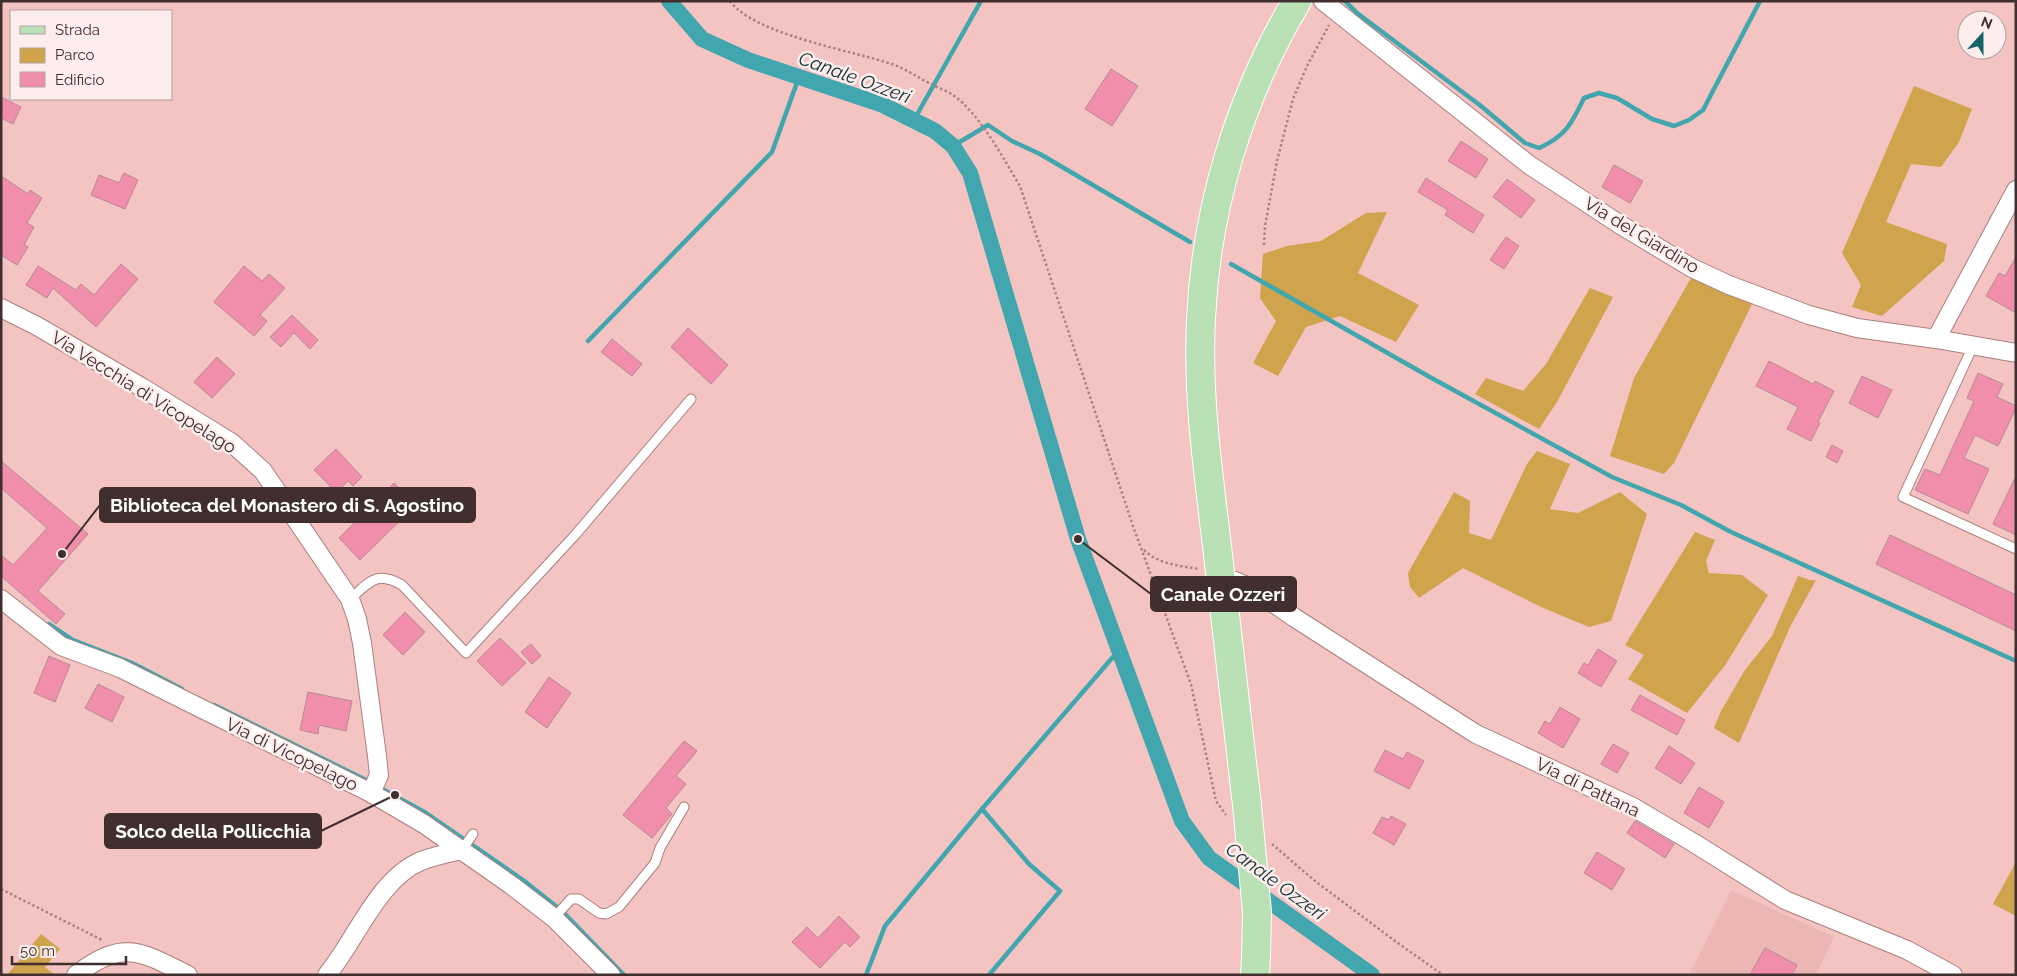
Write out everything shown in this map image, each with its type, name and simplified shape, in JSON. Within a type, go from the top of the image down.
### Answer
[{"type":"main road","points":[[1256,966],[1257,912],[1247,805],[1210,490],[1202,398],[1201,319],[1209,242],[1220,187],[1256,81],[1275,40],[1297,1]]},
{"type":"street","name":"Via del Giardino","points":[[1330,6],[1528,164],[1619,224],[1692,268],[1729,285],[1809,315],[1857,328],[2016,353]]},
{"type":"street","points":[[1936,339],[2016,190]]},
{"type":"street","name":"Via Vecchia di Vicopelago","points":[[1,308],[37,326],[232,443],[263,471],[350,599],[362,643],[377,756],[374,787]]},
{"type":"street","name":"Via di Pattana","points":[[1235,581],[1251,588],[1476,734],[1633,807],[1784,900],[1907,950],[1953,975]]},
{"type":"street","name":"Via di Vicopelago","points":[[1,599],[61,646],[120,668],[374,787],[424,824],[463,847],[555,917],[611,975]]},
{"type":"street","points":[[327,975],[380,896],[402,873],[420,862],[463,847]]},
{"type":"street","points":[[76,975],[110,954],[123,951],[139,952],[188,975]]},
{"type":"lane","points":[[1973,346],[1903,497],[2016,549]]},
{"type":"lane","points":[[350,599],[374,579],[383,577],[402,584],[466,653],[576,534],[691,399]]},
{"type":"lane","points":[[555,917],[571,899],[579,899],[598,913],[606,914],[619,907],[655,863],[660,848],[684,807]]},
{"type":"lane","points":[[463,847],[473,834]]},
{"type":"path","points":[[730,1],[754,20],[781,32],[896,66],[952,94],[979,122],[1020,186],[1134,529],[1143,548],[1150,556],[1160,560],[1203,569]]},
{"type":"path","points":[[1264,245],[1265,226],[1277,161],[1293,99],[1330,6]]},
{"type":"path","points":[[1,889],[123,951]]},
{"type":"shaded area","points":[[1731,890],[1834,937],[1816,975],[1689,975]]},
{"type":"green space","points":[[1914,86],[1972,109],[1959,142],[1941,167],[1911,164],[1886,222],[1947,244],[1944,261],[1882,316],[1852,307],[1861,285],[1842,253]]},
{"type":"green space","points":[[1387,212],[1358,273],[1419,305],[1396,342],[1340,316],[1306,327],[1278,376],[1253,363],[1276,321],[1260,298],[1263,254],[1287,246],[1321,241],[1366,213]]},
{"type":"green space","points":[[1691,278],[1753,302],[1674,463],[1664,474],[1610,456],[1634,378]]},
{"type":"green space","points":[[1590,288],[1613,297],[1557,402],[1539,429],[1475,394],[1486,378],[1523,391],[1546,364]]},
{"type":"green space","points":[[1537,451],[1570,464],[1550,509],[1578,513],[1620,492],[1647,514],[1611,621],[1589,627],[1541,607],[1463,568],[1419,598],[1410,587],[1408,573],[1454,492],[1470,501],[1469,533],[1491,540],[1527,464]]},
{"type":"green space","points":[[1695,532],[1715,540],[1706,561],[1709,573],[1742,575],[1768,595],[1726,664],[1687,713],[1628,679],[1644,655],[1625,645]]},
{"type":"green space","points":[[1798,576],[1816,580],[1791,625],[1739,743],[1714,728],[1721,711],[1745,670],[1772,636]]},
{"type":"green space","points":[[2016,862],[2016,916],[1993,904]]},
{"type":"green space","points":[[41,934],[60,949],[45,967],[55,975],[7,975]]},
{"type":"building","points":[[1111,69],[1138,86],[1112,126],[1085,109]]},
{"type":"building","points":[[1,97],[21,107],[13,124],[1,118]]},
{"type":"building","points":[[1461,141],[1488,159],[1476,178],[1448,161]]},
{"type":"building","points":[[1614,165],[1643,181],[1630,203],[1602,187]]},
{"type":"building","points":[[124,173],[138,180],[125,209],[91,195],[99,175],[119,183]]},
{"type":"building","points":[[1,176],[28,194],[30,190],[42,198],[27,223],[34,227],[24,245],[28,247],[17,265],[1,255]]},
{"type":"building","points":[[1426,178],[1484,215],[1473,233],[1445,215],[1448,210],[1418,192]]},
{"type":"building","points":[[1507,179],[1535,200],[1521,218],[1493,197]]},
{"type":"building","points":[[1506,237],[1519,246],[1504,269],[1490,260]]},
{"type":"building","points":[[2016,257],[2016,313],[1986,296],[1999,273],[2005,276]]},
{"type":"building","points":[[121,264],[138,279],[96,327],[53,288],[47,298],[26,285],[38,266],[76,290],[81,284],[94,295]]},
{"type":"building","points":[[244,266],[262,281],[269,274],[285,288],[260,315],[267,321],[254,336],[214,302]]},
{"type":"building","points":[[292,315],[318,340],[310,349],[294,333],[281,347],[270,337]]},
{"type":"building","points":[[688,328],[728,365],[711,384],[671,347]]},
{"type":"building","points":[[612,339],[642,364],[632,376],[601,352]]},
{"type":"building","points":[[217,357],[235,374],[212,398],[194,382]]},
{"type":"building","points":[[1769,361],[1813,384],[1815,381],[1834,391],[1818,422],[1820,423],[1811,441],[1787,429],[1798,407],[1756,386]]},
{"type":"building","points":[[1978,373],[2003,384],[1997,397],[2016,406],[2016,408],[1998,446],[1975,435],[1964,458],[1989,469],[1968,514],[1915,490],[1925,469],[1940,475],[1974,401],[1967,398]]},
{"type":"building","points":[[1862,376],[1892,390],[1878,418],[1849,403]]},
{"type":"building","points":[[1832,445],[1843,451],[1837,463],[1826,457]]},
{"type":"building","points":[[336,449],[362,477],[353,486],[348,481],[336,492],[314,470]]},
{"type":"building","points":[[1,461],[88,534],[38,591],[65,614],[56,624],[1,576],[1,555],[13,565],[47,528],[1,488]]},
{"type":"building","points":[[2016,476],[2016,535],[1993,524]]},
{"type":"building","points":[[394,483],[416,505],[360,560],[339,538]]},
{"type":"building","points":[[1890,535],[2016,595],[2016,631],[1876,564]]},
{"type":"building","points":[[405,612],[425,632],[403,655],[383,635]]},
{"type":"building","points":[[500,638],[526,663],[502,686],[477,661]]},
{"type":"building","points":[[531,644],[541,656],[532,664],[521,652]]},
{"type":"building","points":[[1598,649],[1617,661],[1601,687],[1578,673],[1584,663],[1588,665]]},
{"type":"building","points":[[49,656],[70,665],[55,702],[34,693]]},
{"type":"building","points":[[549,677],[571,693],[547,728],[525,712]]},
{"type":"building","points":[[98,684],[124,697],[112,722],[85,708]]},
{"type":"building","points":[[308,692],[352,701],[346,731],[319,725],[318,734],[300,730]]},
{"type":"building","points":[[1640,695],[1685,720],[1677,735],[1631,710]]},
{"type":"building","points":[[1560,707],[1580,719],[1563,748],[1538,733],[1545,721],[1550,724]]},
{"type":"building","points":[[684,741],[697,751],[676,776],[686,784],[666,808],[672,814],[652,838],[623,815]]},
{"type":"building","points":[[1613,744],[1629,753],[1617,773],[1601,764]]},
{"type":"building","points":[[1669,746],[1695,763],[1681,784],[1655,768]]},
{"type":"building","points":[[1385,750],[1403,759],[1407,752],[1424,761],[1409,789],[1374,771]]},
{"type":"building","points":[[1699,787],[1724,802],[1709,828],[1684,813]]},
{"type":"building","points":[[1391,816],[1406,824],[1394,845],[1373,833],[1382,817],[1389,820]]},
{"type":"building","points":[[1635,821],[1674,844],[1665,858],[1627,833]]},
{"type":"building","points":[[1597,852],[1625,869],[1612,890],[1584,873]]},
{"type":"building","points":[[839,916],[860,937],[850,947],[845,942],[820,968],[792,942],[807,927],[818,938]]},
{"type":"building","points":[[1765,948],[1797,965],[1792,975],[1750,975]]},
{"type":"waterway","name":"Canale Ozzeri","points":[[669,1],[702,39],[748,60],[883,105],[935,131],[953,146],[970,173],[1078,539],[1182,821],[1209,858],[1372,975]]},
{"type":"waterway","points":[[914,120],[981,1]]},
{"type":"waterway","points":[[1345,1],[1357,13],[1481,106],[1525,143],[1539,148],[1556,139],[1567,128],[1584,98],[1599,93],[1617,98],[1652,119],[1674,126],[1689,120],[1703,110],[1760,1]]},
{"type":"waterway","points":[[588,341],[772,152],[799,77]]},
{"type":"waterway","points":[[953,146],[988,125],[1012,141],[1040,154],[1190,242]]},
{"type":"waterway","points":[[1231,264],[1428,376],[1612,477],[1681,505],[1731,532],[2016,661]]},
{"type":"waterway","points":[[49,624],[73,640],[132,663],[182,689]]},
{"type":"waterway","points":[[866,975],[885,926],[982,809],[1119,650]]},
{"type":"waterway","points":[[214,705],[370,782]]},
{"type":"waterway","points":[[377,786],[426,813],[523,880],[562,911],[624,975]]},
{"type":"waterway","points":[[982,809],[1029,864],[1060,891],[989,975]]},
{"type":"place","name":"Canale Ozzeri","points":[[1078,539]]},
{"type":"place","name":"Biblioteca del Monastero di S. Agostino","points":[[62,554]]},
{"type":"place","name":"Solco della Pollicchia","points":[[395,795]]}]
